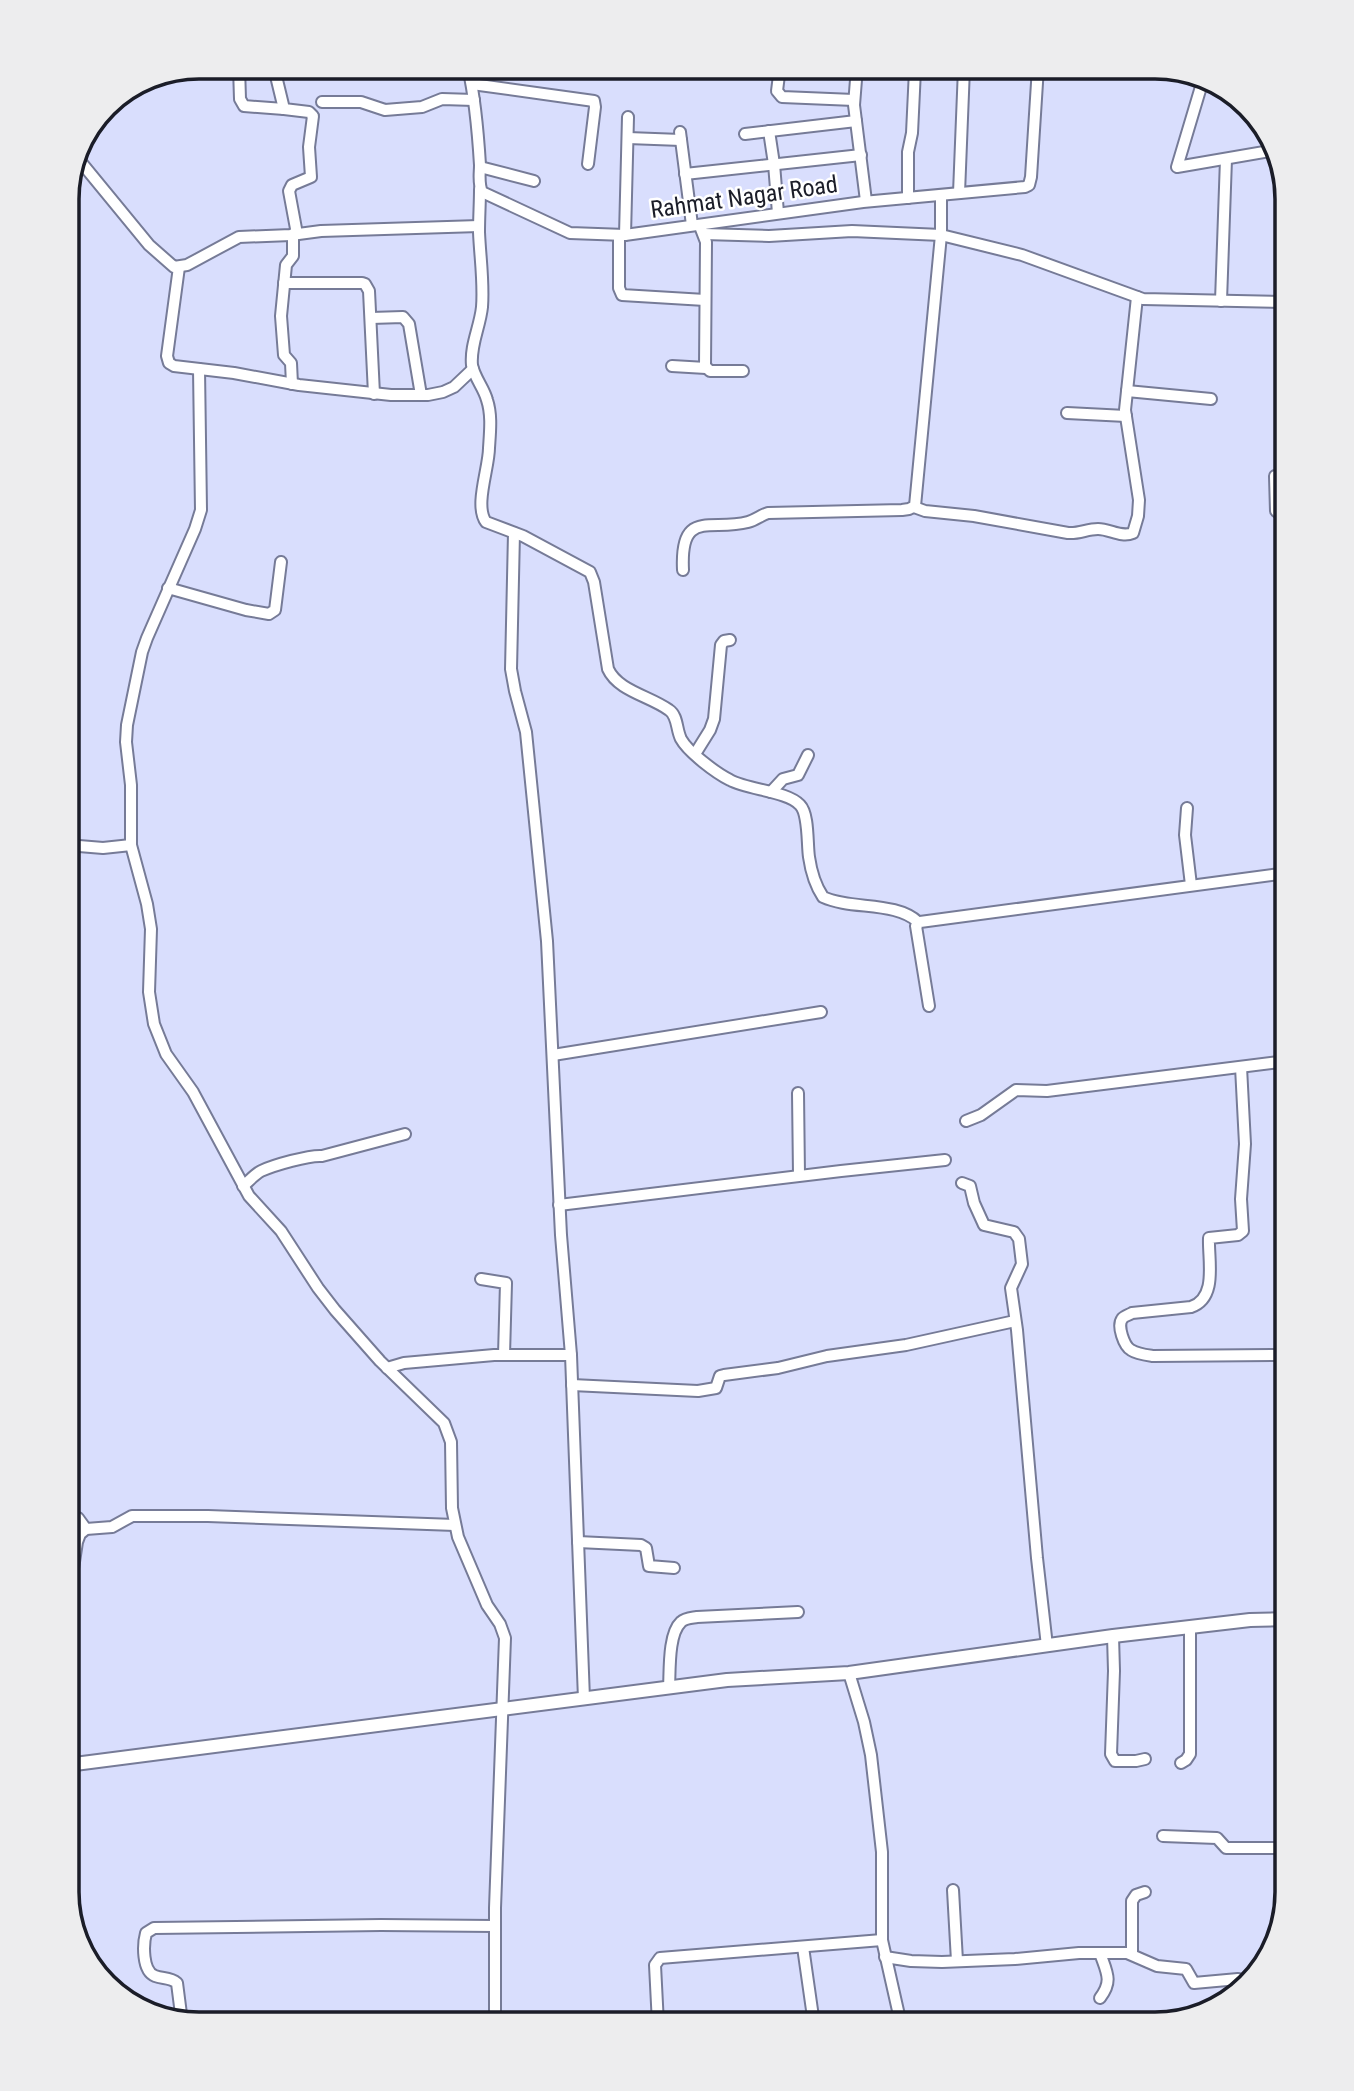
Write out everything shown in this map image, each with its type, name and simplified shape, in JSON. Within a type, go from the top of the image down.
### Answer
[{"type":"street","points":[[239,79],[240,99],[244,106],[312,113],[311,177],[292,185],[289,191],[295,234],[293,256],[286,265],[281,316],[283,351],[290,363],[292,384]]},
{"type":"street","points":[[277,79],[284,109]]},
{"type":"street","points":[[471,79],[480,166],[479,226],[482,262],[482,305],[473,341],[473,369],[487,398],[490,416],[489,460],[481,513],[486,522],[514,533],[590,572],[611,675],[615,680],[670,710],[681,738],[695,754],[732,782],[771,792],[799,803],[804,811],[811,870],[824,897],[904,913],[918,922]]},
{"type":"street","points":[[778,79],[777,91],[782,97],[854,100]]},
{"type":"street","points":[[856,79],[854,100],[866,201]]},
{"type":"street","points":[[908,198],[908,152],[912,133],[915,79]]},
{"type":"street","points":[[959,193],[964,79]]},
{"type":"street","name":"Rahmat Nagar Road","points":[[480,189],[570,233],[622,235],[698,227],[866,201],[1018,188],[1029,185],[1031,177],[1037,79]]},
{"type":"street","points":[[472,84],[594,101],[596,107],[587,164]]},
{"type":"street","points":[[1201,88],[1177,167],[1266,152]]},
{"type":"street","points":[[321,102],[361,102],[376,109],[389,110],[422,107],[442,99],[474,100]]},
{"type":"street","points":[[628,117],[619,288],[622,295],[705,300]]},
{"type":"street","points":[[745,134],[856,121]]},
{"type":"street","points":[[769,131],[778,213]]},
{"type":"street","points":[[628,138],[680,136],[685,174],[698,227],[706,242],[706,368]]},
{"type":"street","points":[[685,174],[861,155]]},
{"type":"street","points":[[1221,302],[1226,159]]},
{"type":"street","points":[[84,165],[153,249],[171,266],[179,267],[239,237],[321,231],[479,226]]},
{"type":"street","points":[[480,166],[534,181]]},
{"type":"street","points":[[914,508],[941,235],[941,195]]},
{"type":"street","points":[[698,227],[760,237],[852,230],[941,235],[1022,255],[1137,298],[1275,302]]},
{"type":"street","points":[[179,267],[167,349],[167,359],[174,366],[374,394],[421,395],[449,390],[473,369]]},
{"type":"street","points":[[284,283],[365,284],[369,291],[374,394]]},
{"type":"street","points":[[683,570],[685,541],[691,530],[702,525],[748,522],[768,513],[914,508],[1076,534],[1101,529],[1130,535],[1135,531],[1139,500],[1126,416],[1137,298]]},
{"type":"street","points":[[371,318],[403,317],[410,324],[421,395]]},
{"type":"street","points":[[672,366],[743,372]]},
{"type":"street","points":[[199,369],[201,510],[142,652],[127,725],[131,845],[151,929],[149,1001],[154,1024],[166,1054],[193,1092],[243,1186],[281,1231],[318,1288],[387,1368],[439,1416],[447,1430],[451,1442],[452,1508],[455,1525],[462,1550],[487,1605],[503,1631],[505,1647],[495,1926],[495,2012]]},
{"type":"street","points":[[1127,391],[1211,399]]},
{"type":"street","points":[[1067,413],[1126,416]]},
{"type":"street","points":[[514,533],[511,669],[526,732],[547,941],[559,1205],[571,1355],[583,1699]]},
{"type":"street","points":[[168,588],[269,614],[275,610],[281,562]]},
{"type":"street","points":[[695,754],[712,725],[721,645],[730,640]]},
{"type":"street","points":[[771,792],[778,782],[798,775],[808,755]]},
{"type":"street","points":[[1187,808],[1185,835],[1191,885]]},
{"type":"street","points":[[79,846],[103,848],[131,845]]},
{"type":"street","points":[[918,922],[1275,874]]},
{"type":"street","points":[[918,922],[916,926],[929,1006]]},
{"type":"street","points":[[553,1055],[821,1013]]},
{"type":"street","points":[[966,1121],[981,1115],[1016,1090],[1047,1091],[1275,1063]]},
{"type":"street","points":[[1241,1067],[1245,1132],[1241,1199],[1243,1231],[1209,1238],[1207,1292],[1200,1303],[1191,1307],[1132,1313],[1125,1316],[1120,1324],[1128,1349],[1144,1355],[1274,1355]]},
{"type":"street","points":[[798,1093],[799,1175]]},
{"type":"street","points":[[243,1186],[265,1170],[309,1156],[322,1156],[405,1134]]},
{"type":"street","points":[[559,1205],[945,1160]]},
{"type":"street","points":[[962,1183],[970,1186],[984,1225],[1014,1232],[1019,1239],[1022,1264],[1011,1288],[1047,1646]]},
{"type":"street","points":[[481,1279],[506,1283],[504,1355]]},
{"type":"street","points":[[572,1385],[711,1390],[716,1388],[720,1376],[724,1375],[906,1345],[1016,1321]]},
{"type":"street","points":[[387,1368],[404,1363],[504,1355],[571,1355]]},
{"type":"street","points":[[79,1537],[86,1529],[112,1527],[132,1517],[208,1516],[455,1525]]},
{"type":"street","points":[[79,1519],[86,1529]]},
{"type":"street","points":[[578,1542],[641,1545],[646,1548],[649,1566],[674,1568]]},
{"type":"street","points":[[669,1688],[675,1631],[680,1623],[688,1618],[799,1612]]},
{"type":"street","points":[[79,1763],[727,1680],[849,1673],[1112,1636],[1275,1619]]},
{"type":"street","points":[[1181,1763],[1190,1754],[1190,1627]]},
{"type":"street","points":[[1112,1636],[1114,1671],[1111,1754],[1115,1760],[1145,1759]]},
{"type":"street","points":[[849,1673],[869,1742],[882,1852],[882,1940],[898,2012]]},
{"type":"street","points":[[1163,1836],[1217,1838],[1226,1848],[1275,1848]]},
{"type":"street","points":[[953,1890],[957,1961]]},
{"type":"street","points":[[1132,1954],[1132,1901],[1136,1895],[1145,1892]]},
{"type":"street","points":[[181,2011],[177,1983],[151,1974],[146,1967],[144,1938],[146,1933],[154,1928],[495,1926]]},
{"type":"street","points":[[657,2012],[655,1965],[660,1958],[882,1940]]},
{"type":"street","points":[[803,1947],[812,2012]]},
{"type":"street","points":[[885,1957],[911,1961],[957,1961],[1100,1953],[1132,1954],[1157,1966],[1186,1969],[1194,1983],[1238,1979]]},
{"type":"street","points":[[1100,1953],[1109,1980],[1107,1990],[1100,1998]]}]
